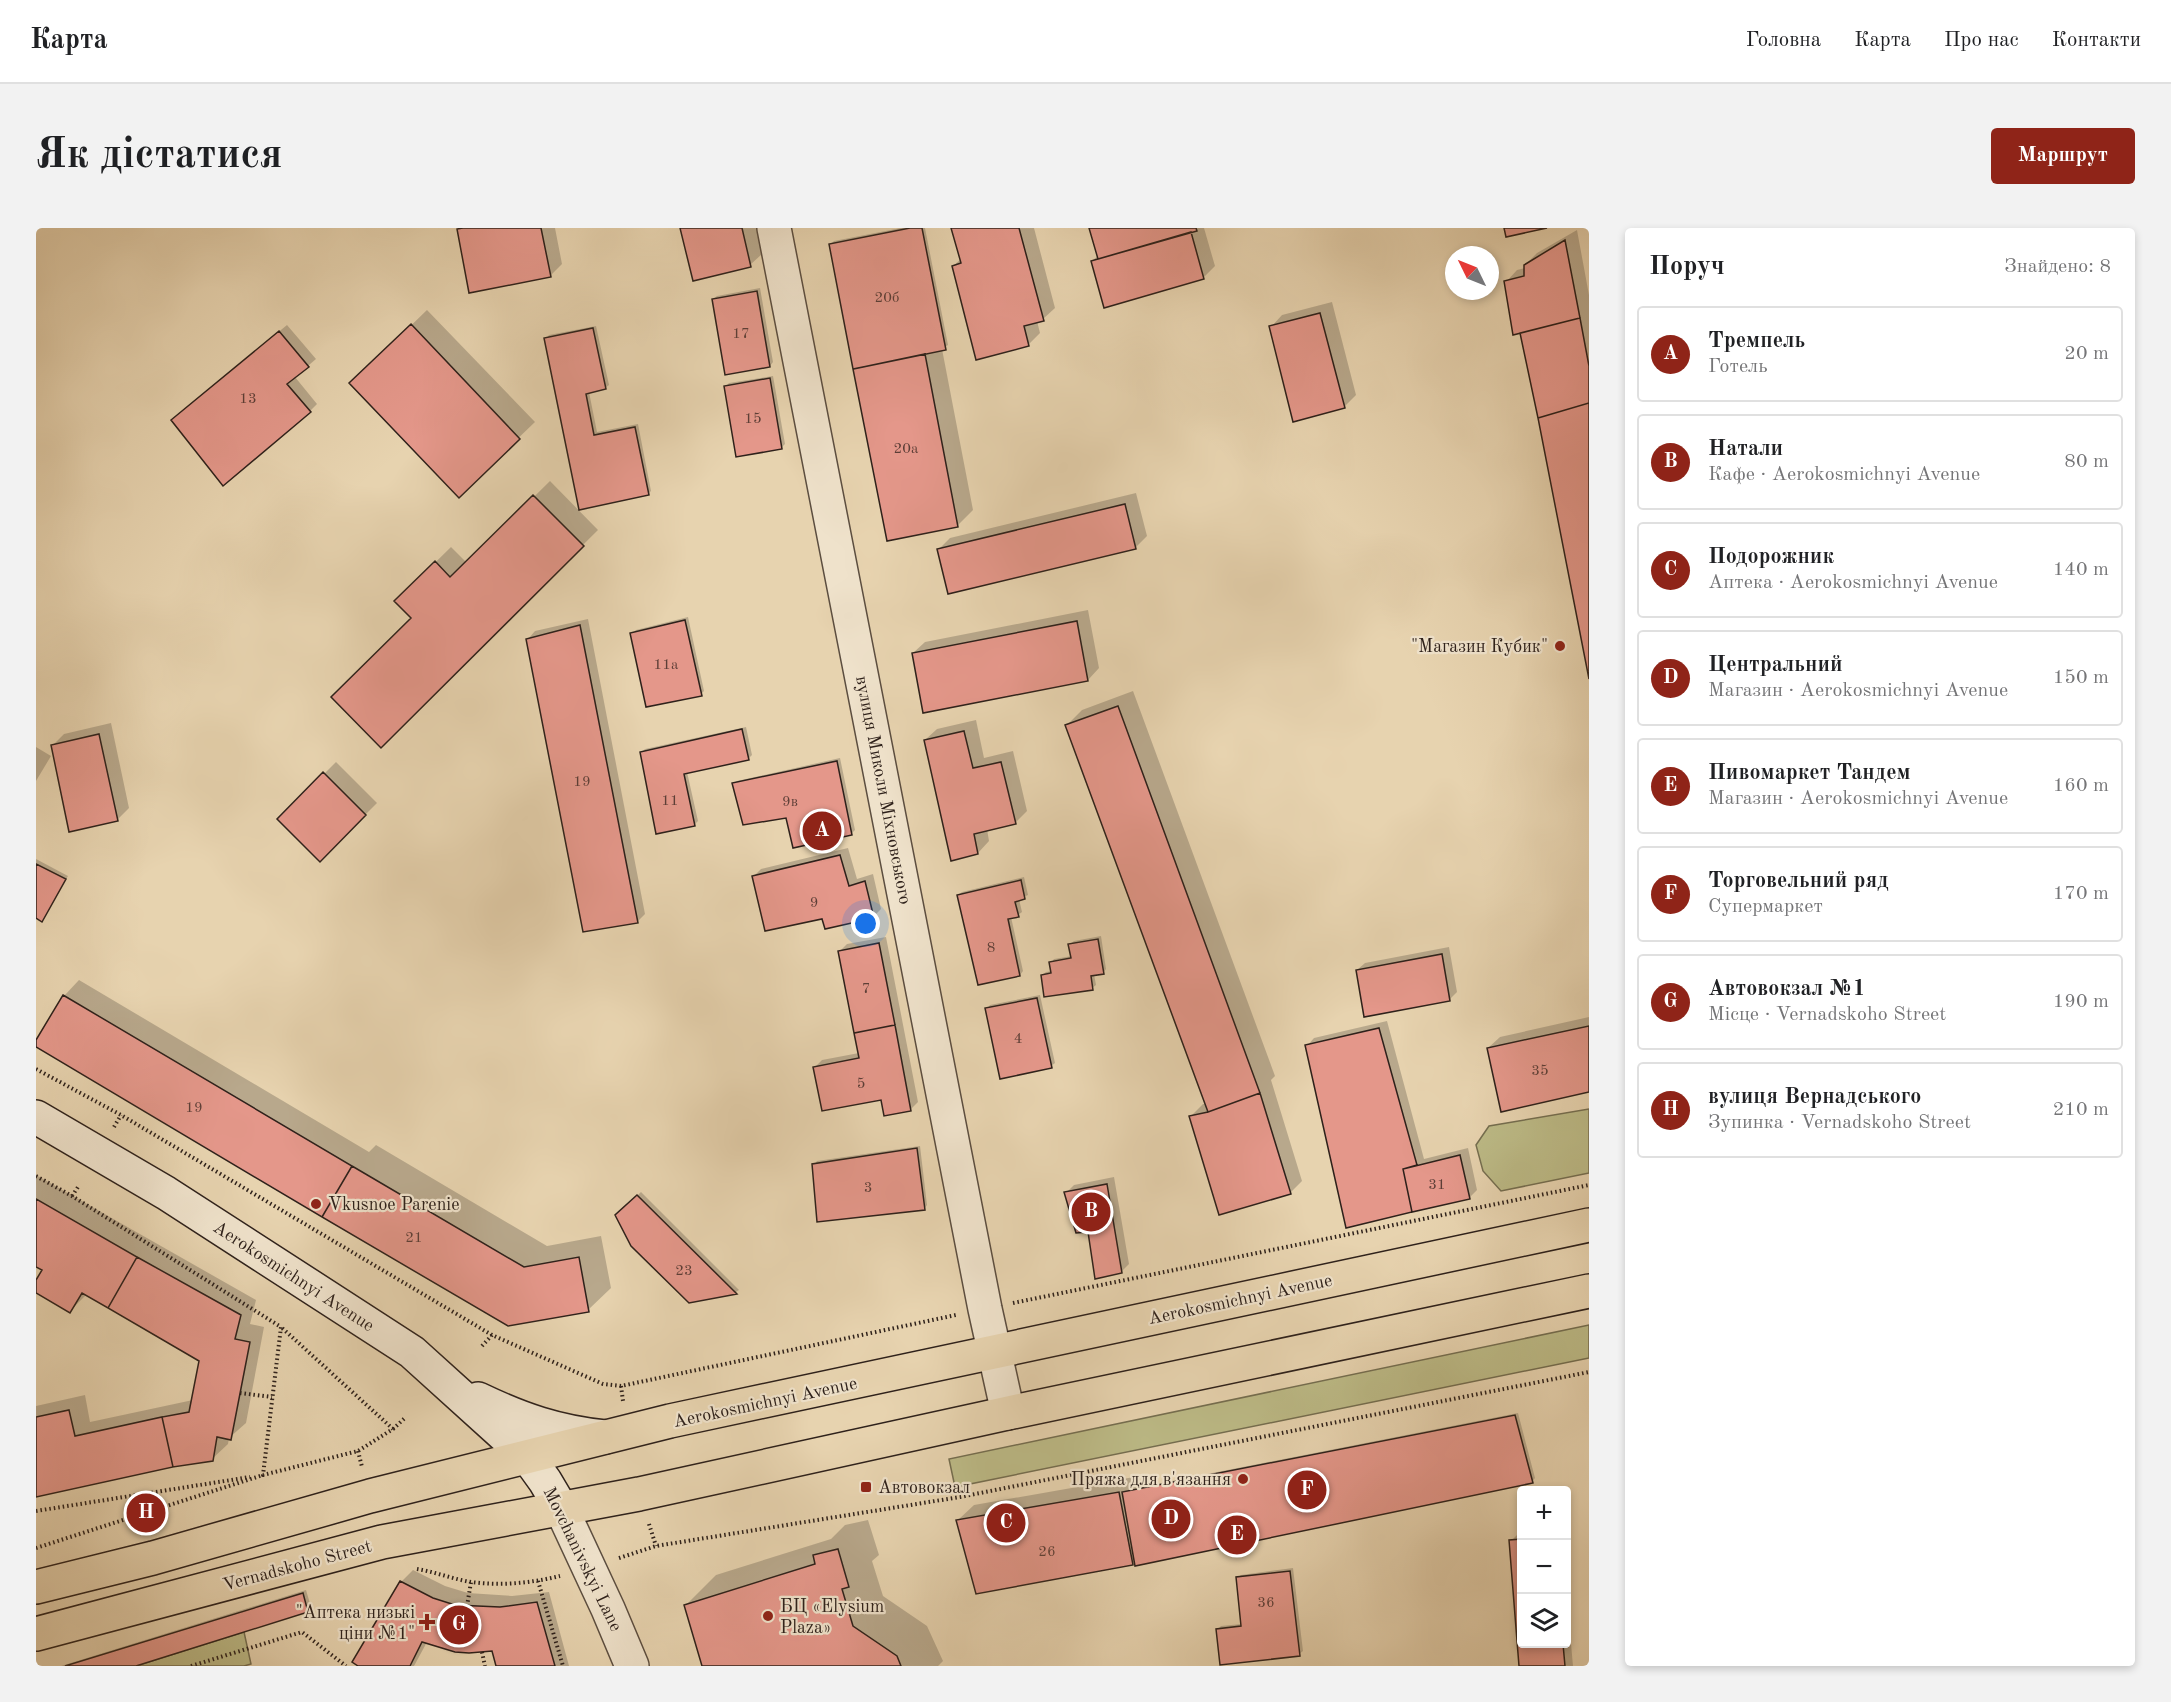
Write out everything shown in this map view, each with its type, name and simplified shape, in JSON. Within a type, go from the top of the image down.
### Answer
[{"type":"main road","name":"Aerokosmichnyi Avenue","points":[[527,1456],[670,1421],[1589,1225]]},
{"type":"main road","points":[[561,1508],[650,1492],[1008,1413],[1589,1291]]},
{"type":"main road","points":[[36,1587],[153,1558],[370,1496],[527,1456]]},
{"type":"main road","name":"Vernadskoho Street","points":[[36,1634],[382,1542],[561,1508]]},
{"type":"street","name":"вулиця Миколи Міхновського","points":[[774,228],[985,1309],[1008,1413]]},
{"type":"street","name":"Aerokosmichnyi Avenue","points":[[36,1117],[166,1193],[412,1352],[527,1456]]},
{"type":"street","points":[[452,1387],[532,1423],[571,1434],[606,1437]]},
{"type":"street","name":"Movchanivskyi Lane","points":[[527,1456],[545,1480],[561,1508],[632,1666]]},
{"type":"path","points":[[36,1069],[121,1115],[492,1335],[603,1384],[621,1386],[1589,1185]]},
{"type":"path","points":[[114,1127],[121,1115]]},
{"type":"path","points":[[36,1176],[72,1196],[281,1327],[393,1430]]},
{"type":"path","points":[[72,1196],[78,1187]]},
{"type":"path","points":[[263,1475],[281,1327]]},
{"type":"path","points":[[482,1346],[492,1335]]},
{"type":"path","points":[[648,1519],[656,1546],[960,1497],[1589,1372]]},
{"type":"path","points":[[621,1386],[623,1405]]},
{"type":"path","points":[[240,1393],[272,1397]]},
{"type":"path","points":[[36,1548],[263,1475],[358,1451],[393,1430],[406,1417]]},
{"type":"path","points":[[358,1451],[362,1467]]},
{"type":"path","points":[[36,1511],[263,1475]]},
{"type":"path","points":[[414,1568],[471,1582],[504,1584],[538,1581],[563,1666]]},
{"type":"path","points":[[467,1606],[471,1582]]},
{"type":"path","points":[[191,1666],[302,1632],[346,1666]]},
{"type":"path","points":[[482,1652],[486,1666]]},
{"type":"shaded area","points":[[1589,1109],[1589,1173],[1501,1191],[1483,1171],[1476,1145],[1489,1126]]},
{"type":"shaded area","points":[[1589,1325],[1589,1358],[955,1487],[949,1459]]},
{"type":"shaded area","points":[[244,1632],[251,1664],[244,1666],[136,1666]]},
{"type":"building","points":[[541,228],[551,277],[469,293],[457,229]]},
{"type":"building","points":[[680,228],[742,228],[751,267],[693,281]]},
{"type":"building","points":[[910,228],[922,228],[946,350],[853,369],[829,244]]},
{"type":"building","points":[[951,228],[1019,228],[1044,321],[1024,326],[1029,346],[976,360],[952,266],[961,263]]},
{"type":"building","points":[[1089,228],[1196,228],[1197,231],[1098,259]]},
{"type":"building","points":[[1504,228],[1547,228],[1506,237]]},
{"type":"building","points":[[1191,232],[1204,279],[1104,308],[1091,261]]},
{"type":"building","points":[[1565,240],[1580,318],[1513,335],[1504,281],[1524,276],[1524,265]]},
{"type":"building","points":[[757,291],[770,367],[725,375],[712,299]]},
{"type":"building","points":[[1320,313],[1345,408],[1293,422],[1269,326]]},
{"type":"building","points":[[1580,318],[1589,366],[1589,403],[1538,418],[1520,333]]},
{"type":"building","points":[[411,324],[520,439],[459,498],[349,383]]},
{"type":"building","points":[[593,328],[606,389],[586,394],[594,435],[635,427],[649,495],[579,510],[544,338]]},
{"type":"building","points":[[279,331],[309,367],[287,384],[311,412],[223,486],[171,420]]},
{"type":"building","points":[[925,354],[958,527],[887,541],[853,369]]},
{"type":"building","points":[[770,378],[782,449],[736,457],[724,386]]},
{"type":"building","points":[[1589,403],[1589,679],[1538,418]]},
{"type":"building","points":[[533,495],[584,546],[381,748],[331,697],[411,618],[394,601],[435,561],[450,577]]},
{"type":"building","points":[[1125,504],[1136,549],[948,594],[937,549]]},
{"type":"building","points":[[685,620],[702,696],[646,707],[630,633]]},
{"type":"building","points":[[1077,621],[1088,681],[923,713],[912,653]]},
{"type":"building","points":[[580,625],[638,923],[583,932],[526,639]]},
{"type":"building","points":[[1118,706],[1260,1093],[1208,1112],[1065,725]]},
{"type":"building","points":[[742,729],[749,760],[684,774],[695,826],[656,834],[640,752]]},
{"type":"building","points":[[964,731],[973,768],[1001,762],[1016,824],[974,834],[978,854],[951,861],[924,740]]},
{"type":"building","points":[[99,734],[118,821],[69,832],[51,745]]},
{"type":"building","points":[[837,761],[852,835],[793,848],[786,818],[743,825],[732,783]]},
{"type":"building","points":[[323,772],[366,815],[320,862],[277,819]]},
{"type":"building","points":[[840,855],[849,886],[865,881],[874,918],[825,929],[822,919],[765,931],[752,876]]},
{"type":"building","points":[[36,864],[66,879],[42,922],[36,918]]},
{"type":"building","points":[[1021,880],[1025,899],[1015,902],[1019,917],[1008,919],[1020,976],[978,985],[957,895]]},
{"type":"building","points":[[1098,939],[1104,974],[1091,976],[1093,990],[1044,997],[1041,975],[1051,973],[1049,962],[1071,958],[1068,944]]},
{"type":"building","points":[[879,943],[895,1025],[854,1033],[838,951]]},
{"type":"building","points":[[1442,954],[1450,1001],[1364,1017],[1356,970]]},
{"type":"building","points":[[63,995],[352,1166],[322,1217],[36,1047],[36,1040]]},
{"type":"building","points":[[1037,998],[1052,1068],[1000,1079],[985,1008]]},
{"type":"building","points":[[895,1025],[911,1111],[884,1116],[881,1100],[822,1111],[813,1067],[859,1058],[854,1033]]},
{"type":"building","points":[[1589,1026],[1589,1092],[1501,1112],[1487,1048]]},
{"type":"building","points":[[1379,1028],[1417,1165],[1403,1169],[1412,1212],[1346,1228],[1305,1045]]},
{"type":"building","points":[[1260,1093],[1291,1194],[1219,1215],[1189,1116],[1208,1112]]},
{"type":"building","points":[[917,1148],[925,1210],[817,1222],[812,1164]]},
{"type":"building","points":[[1460,1155],[1470,1199],[1412,1212],[1403,1169]]},
{"type":"building","points":[[352,1166],[524,1267],[579,1257],[589,1312],[508,1326],[322,1217]]},
{"type":"building","points":[[1107,1184],[1122,1273],[1095,1279],[1088,1232],[1076,1233],[1064,1192]]},
{"type":"building","points":[[637,1195],[737,1294],[689,1303],[631,1246],[615,1215]]},
{"type":"building","points":[[36,1199],[137,1257],[108,1308],[82,1293],[70,1313],[36,1293],[36,1280],[42,1270],[36,1267]]},
{"type":"building","points":[[137,1257],[241,1315],[235,1339],[250,1342],[231,1440],[217,1437],[213,1461],[173,1467],[162,1417],[189,1412],[199,1361],[108,1308]]},
{"type":"building","points":[[69,1410],[75,1436],[162,1417],[173,1467],[36,1497],[36,1417]]},
{"type":"building","points":[[1515,1415],[1533,1483],[1135,1566],[1122,1492]]},
{"type":"building","points":[[1119,1492],[1133,1565],[976,1594],[956,1520]]},
{"type":"building","points":[[1517,1539],[1517,1641],[1509,1540]]},
{"type":"building","name":"БЦ «Elysium Plaza»","points":[[838,1549],[849,1587],[842,1589],[853,1626],[897,1656],[901,1666],[702,1666],[684,1605],[815,1564],[813,1555]]},
{"type":"building","points":[[1290,1571],[1300,1656],[1220,1665],[1216,1629],[1241,1626],[1236,1577]]},
{"type":"building","points":[[400,1581],[433,1598],[455,1605],[500,1607],[537,1602],[555,1666],[496,1666],[492,1651],[455,1652],[422,1642],[410,1666],[358,1666],[352,1662]]},
{"type":"building","points":[[303,1593],[308,1612],[136,1666],[65,1666]]},
{"type":"building","points":[[1518,1648],[1563,1648],[1565,1666],[1519,1666]]},
{"type":"place","name":"\"Магазин Кубик\"","points":[[1560,646]]},
{"type":"place","name":"Тремпель","points":[[822,831]]},
{"type":"place","name":"Vkusnoe Parenie","points":[[316,1204]]},
{"type":"place","name":"Натали","points":[[1091,1212]]},
{"type":"place","name":"Пряжа для в'язання","points":[[1243,1479]]},
{"type":"place","name":"Автовокзал","points":[[866,1487]]},
{"type":"place","name":"Торговельний ряд","points":[[1307,1490]]},
{"type":"place","name":"вулиця Вернадського","points":[[146,1513]]},
{"type":"place","name":"Центральний","points":[[1171,1519]]},
{"type":"place","name":"Подорожник","points":[[1006,1523]]},
{"type":"place","name":"Пивомаркет Тандем","points":[[1237,1535]]},
{"type":"place","name":"БЦ «Elysium Plaza»","points":[[768,1616]]},
{"type":"place","name":"\"Аптека низькі ціни №1\"","points":[[427,1622]]},
{"type":"place","name":"Автовокзал №1","points":[[459,1625]]}]
